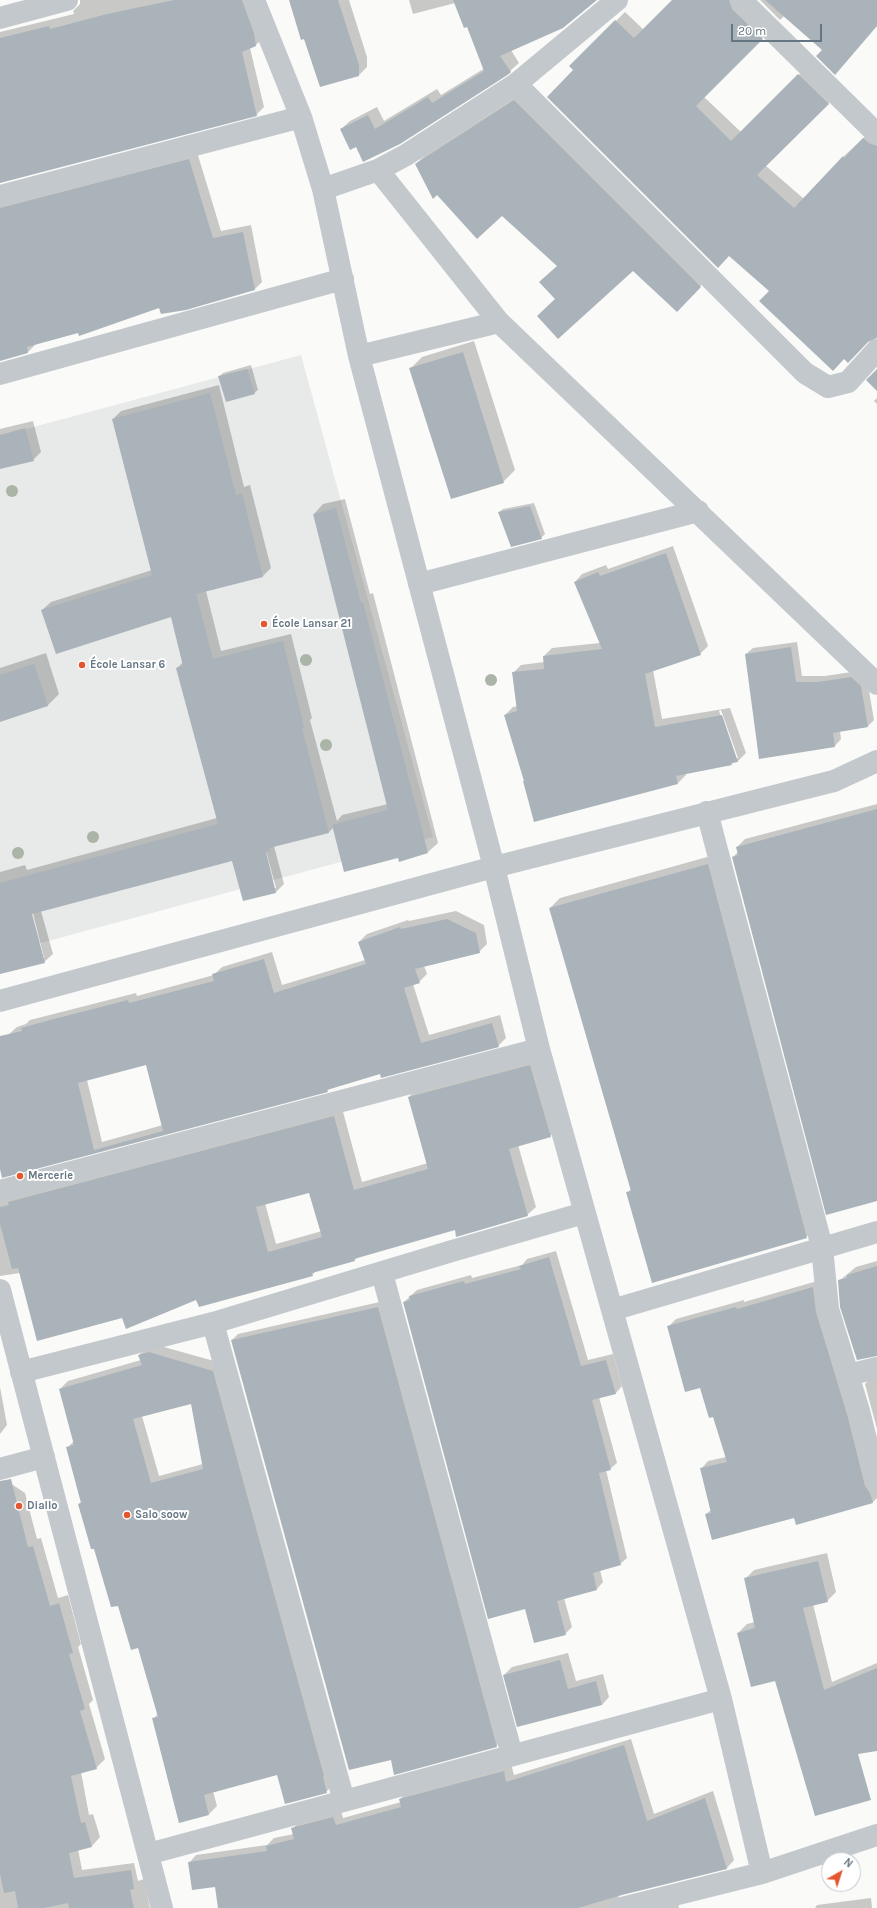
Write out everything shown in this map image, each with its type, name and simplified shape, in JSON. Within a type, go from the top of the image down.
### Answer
[{"type":"street","points":[[0,18],[44,3],[67,0]]},
{"type":"street","points":[[254,0],[301,117],[323,189],[360,356],[494,867],[539,1049],[721,1699],[762,1873]]},
{"type":"street","points":[[323,189],[378,170],[406,155],[516,84],[617,0]]},
{"type":"street","points":[[742,0],[877,134]]},
{"type":"street","points":[[516,84],[805,373],[828,386],[848,382],[877,350]]},
{"type":"street","points":[[0,196],[301,117]]},
{"type":"street","points":[[378,170],[499,322],[877,684]]},
{"type":"street","points":[[0,374],[343,279]]},
{"type":"street","points":[[360,356],[499,322]]},
{"type":"street","points":[[419,584],[698,511]]},
{"type":"street","points":[[0,1001],[494,867],[834,780],[877,761]]},
{"type":"street","points":[[707,812],[822,1247],[828,1309],[859,1411],[877,1483]]},
{"type":"street","points":[[0,1191],[539,1049]]},
{"type":"street","points":[[21,1372],[213,1323],[584,1213]]},
{"type":"street","points":[[612,1310],[877,1232]]},
{"type":"street","points":[[382,1273],[512,1755]]},
{"type":"street","points":[[0,1290],[162,1908]]},
{"type":"street","points":[[213,1323],[344,1801]]},
{"type":"street","points":[[848,1375],[877,1368]]},
{"type":"street","points":[[0,1469],[44,1457]]},
{"type":"street","points":[[148,1854],[721,1699]]},
{"type":"street","points":[[622,1908],[762,1873],[877,1835]]},
{"type":"shaded area","points":[[301,355],[433,837],[0,954],[0,436]]},
{"type":"building","points":[[174,0],[242,0],[254,33],[256,46],[242,52],[257,116],[0,183],[0,38],[49,26],[50,29],[107,14]]},
{"type":"building","points":[[289,0],[338,0],[359,65],[359,76],[320,87],[304,39],[301,40]]},
{"type":"building","points":[[453,0],[597,0],[563,28],[500,56],[511,72],[509,74],[400,144],[363,162],[356,147],[350,150],[340,129],[368,115],[375,129],[428,97],[432,103],[484,71],[467,27],[464,28]]},
{"type":"building","points":[[672,0],[729,0],[732,9],[763,39],[696,106],[731,141],[798,74],[829,104],[757,175],[794,208],[843,156],[844,158],[863,138],[869,143],[877,146],[877,338],[868,342],[848,363],[844,359],[833,371],[759,301],[769,291],[729,256],[718,268],[547,97],[573,70],[569,66],[615,20],[634,38]]},
{"type":"building","points":[[765,0],[877,0],[877,26],[835,75],[816,56],[822,50]]},
{"type":"building","points":[[514,100],[701,287],[677,312],[633,271],[558,339],[537,316],[555,299],[539,282],[557,266],[502,216],[477,239],[437,195],[433,199],[415,164]]},
{"type":"building","points":[[189,159],[213,238],[243,232],[255,290],[186,310],[161,314],[159,308],[79,336],[78,333],[27,347],[28,353],[0,361],[0,208]]},
{"type":"building","points":[[463,352],[504,483],[451,499],[409,368]]},
{"type":"building","points":[[247,369],[255,394],[226,402],[218,376]]},
{"type":"building","points":[[877,369],[877,391],[866,380]]},
{"type":"building","points":[[210,393],[236,495],[242,493],[263,577],[196,594],[213,659],[283,641],[304,727],[302,728],[329,833],[269,848],[270,851],[266,852],[276,893],[243,901],[232,861],[32,914],[45,963],[0,974],[0,883],[218,824],[176,668],[183,666],[171,617],[56,654],[41,610],[152,575],[112,419]]},
{"type":"building","points":[[25,428],[34,461],[0,469],[0,435]]},
{"type":"building","points":[[530,506],[542,539],[511,547],[498,512]]},
{"type":"building","points":[[336,508],[361,603],[363,602],[428,853],[399,862],[398,858],[344,872],[332,825],[388,810],[313,514]]},
{"type":"building","points":[[666,553],[701,655],[645,674],[655,727],[722,715],[738,762],[731,763],[732,765],[676,776],[678,784],[534,822],[524,781],[504,715],[517,711],[512,672],[544,669],[543,656],[602,649],[574,582],[598,572],[600,576]]},
{"type":"building","points":[[791,647],[796,682],[818,682],[851,677],[861,686],[868,727],[833,733],[835,747],[759,759],[745,654]]},
{"type":"building","points":[[34,664],[48,706],[0,722],[0,675]]},
{"type":"building","points":[[877,809],[877,1201],[826,1215],[732,857],[738,855],[736,847]]},
{"type":"building","points":[[708,864],[807,1238],[652,1283],[626,1192],[631,1191],[549,908]]},
{"type":"building","points":[[447,919],[476,933],[480,953],[415,969],[420,983],[404,988],[421,1043],[492,1023],[499,1047],[381,1078],[380,1074],[327,1090],[328,1092],[2,1178],[0,1169],[0,1036],[22,1031],[21,1028],[54,1019],[128,1000],[129,1003],[214,981],[212,974],[264,959],[274,993],[366,964],[358,942],[400,927],[401,929]],"holes":[[[146,1065],[163,1131],[94,1150],[78,1083]]]},
{"type":"building","points":[[530,1065],[551,1137],[509,1149],[528,1216],[456,1237],[455,1230],[354,1259],[355,1261],[312,1273],[313,1276],[199,1307],[196,1300],[126,1329],[122,1318],[37,1341],[18,1268],[12,1269],[0,1224],[0,1207],[9,1205],[8,1202],[334,1116],[354,1190],[428,1169],[408,1097]],"holes":[[[309,1193],[322,1237],[268,1252],[256,1207]]]},
{"type":"building","points":[[549,1257],[581,1366],[606,1360],[616,1394],[592,1400],[611,1470],[599,1473],[621,1565],[593,1573],[597,1590],[557,1601],[566,1635],[534,1643],[525,1609],[488,1619],[403,1302],[410,1300],[409,1296],[464,1281],[465,1284],[521,1269],[519,1266]]},
{"type":"building","points":[[877,1266],[877,1356],[857,1360],[840,1307],[838,1280],[847,1278],[847,1275]]},
{"type":"building","points":[[813,1287],[816,1312],[847,1414],[865,1486],[870,1493],[873,1503],[796,1525],[794,1518],[712,1540],[705,1514],[711,1513],[700,1468],[727,1462],[713,1417],[709,1418],[700,1388],[685,1392],[667,1326],[736,1307],[737,1309]]},
{"type":"building","points":[[378,1307],[497,1747],[394,1775],[391,1760],[349,1770],[231,1340]]},
{"type":"building","points":[[149,1352],[213,1371],[324,1776],[327,1793],[285,1804],[277,1775],[204,1795],[209,1815],[179,1823],[152,1718],[158,1717],[138,1648],[131,1650],[118,1606],[111,1607],[94,1549],[91,1549],[78,1504],[81,1503],[66,1447],[74,1445],[59,1389],[142,1365],[138,1355]],"holes":[[[191,1404],[203,1469],[151,1483],[133,1419]]]},
{"type":"building","points":[[11,1479],[28,1547],[33,1546],[50,1606],[59,1603],[73,1653],[69,1654],[85,1709],[80,1711],[97,1769],[71,1776],[81,1823],[85,1822],[92,1847],[69,1853],[74,1878],[131,1870],[134,1889],[130,1890],[134,1908],[69,1908],[68,1903],[44,1908],[18,1908],[15,1891],[4,1893],[0,1874],[0,1481]]},
{"type":"building","points":[[818,1561],[828,1602],[803,1608],[824,1690],[877,1668],[877,1751],[858,1754],[871,1800],[815,1816],[775,1681],[751,1687],[737,1633],[755,1628],[744,1578]]},
{"type":"building","points":[[560,1660],[568,1689],[596,1681],[602,1705],[517,1727],[503,1675]]},
{"type":"building","points":[[624,1745],[647,1821],[705,1798],[727,1869],[622,1895],[578,1908],[218,1908],[215,1887],[192,1890],[188,1862],[267,1851],[266,1846],[294,1839],[291,1828],[333,1817],[336,1825],[401,1807],[399,1799],[504,1771],[506,1782]]},
{"type":"place","name":"École Lansar 21","points":[[264,624]]},
{"type":"place","name":"École Lansar 6","points":[[82,665]]},
{"type":"place","name":"Mercerie","points":[[20,1176]]},
{"type":"place","name":"Diallo","points":[[19,1506]]},
{"type":"place","name":"Salo soow","points":[[127,1515]]}]
